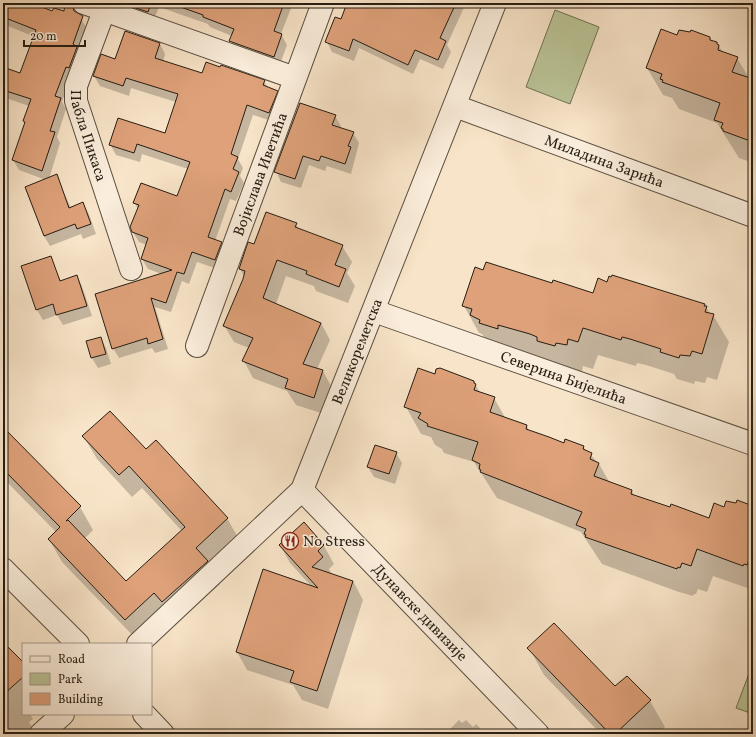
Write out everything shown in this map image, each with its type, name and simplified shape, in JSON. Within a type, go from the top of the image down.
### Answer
[{"type":"street","points":[[84,3],[106,7],[296,78]]},
{"type":"street","name":"Војислава Иветића","points":[[197,346],[323,3]]},
{"type":"street","name":"Великореметска","points":[[139,643],[302,490],[495,3]]},
{"type":"street","name":"Пабла Пикаса","points":[[106,7],[76,86],[76,101],[131,269]]},
{"type":"street","name":"Миладина Зарића","points":[[455,106],[753,216]]},
{"type":"street","name":"Северина Бијелића","points":[[374,311],[753,444]]},
{"type":"street","name":"Дунавске дивизије","points":[[302,490],[538,734]]},
{"type":"street","points":[[3,569],[77,643]]},
{"type":"street","points":[[41,734],[62,715]]},
{"type":"street","points":[[145,715],[163,734]]},
{"type":"green space","points":[[555,10],[599,27],[570,104],[526,87]]},
{"type":"green space","points":[[753,663],[753,714],[736,708]]},
{"type":"building","points":[[3,3],[32,3],[52,11],[54,8],[64,11],[65,3],[72,3],[74,11],[83,16],[73,44],[77,47],[69,68],[66,67],[55,96],[61,98],[50,131],[55,132],[42,171],[12,160],[31,99],[3,90],[3,67],[20,73],[36,30],[3,17]]},
{"type":"building","points":[[135,3],[151,3],[148,12],[133,7]]},
{"type":"building","points":[[176,3],[284,3],[274,31],[282,34],[274,57],[229,41],[234,29],[203,17],[203,15],[175,5]]},
{"type":"building","points":[[347,3],[456,3],[440,38],[446,41],[438,60],[415,50],[408,65],[353,39],[349,51],[325,42],[335,17],[341,19]]},
{"type":"building","points":[[661,29],[677,35],[679,30],[690,32],[691,30],[710,37],[710,40],[717,42],[719,45],[718,50],[738,57],[732,72],[753,79],[753,142],[723,131],[721,128],[723,123],[714,120],[720,103],[662,82],[663,80],[660,79],[662,74],[646,68]]},
{"type":"building","points":[[125,31],[160,43],[155,58],[202,73],[206,62],[220,67],[221,65],[265,80],[263,85],[278,91],[269,113],[247,105],[231,154],[238,157],[233,169],[239,172],[231,192],[225,189],[208,237],[222,242],[215,260],[192,252],[184,274],[177,272],[166,303],[151,298],[163,339],[148,344],[147,338],[112,349],[95,294],[172,270],[141,259],[148,238],[132,232],[130,227],[139,205],[133,203],[141,183],[177,196],[190,162],[137,144],[134,153],[109,145],[118,118],[165,133],[178,94],[126,78],[123,86],[93,76],[101,54],[115,59]]},
{"type":"building","points":[[300,103],[336,115],[332,125],[354,132],[348,146],[351,147],[345,164],[321,156],[319,161],[303,156],[295,179],[274,172]]},
{"type":"building","points":[[57,174],[69,208],[83,202],[91,224],[77,229],[75,224],[44,236],[25,187]]},
{"type":"building","points":[[266,212],[297,223],[295,227],[343,245],[335,265],[346,269],[339,287],[306,274],[307,271],[277,260],[263,298],[321,323],[303,364],[323,370],[314,398],[285,388],[288,379],[242,361],[253,338],[223,326],[243,279],[245,271],[239,269],[248,242],[254,244]]},
{"type":"building","points":[[51,256],[60,281],[77,275],[87,306],[56,315],[53,304],[36,310],[21,266]]},
{"type":"building","points":[[486,262],[552,283],[553,280],[593,293],[598,278],[607,282],[609,276],[611,277],[612,275],[705,304],[704,306],[707,306],[705,312],[714,314],[702,354],[692,351],[690,356],[680,355],[679,358],[660,352],[661,349],[630,339],[622,337],[621,340],[583,328],[578,342],[568,339],[567,345],[556,343],[555,346],[537,341],[537,337],[530,334],[498,325],[498,329],[479,323],[480,320],[470,315],[472,309],[462,306],[475,267],[483,270]]},
{"type":"building","points":[[101,337],[106,354],[91,358],[86,341]]},
{"type":"building","points":[[418,368],[435,374],[436,369],[440,368],[474,381],[476,384],[474,390],[495,397],[490,412],[527,425],[526,429],[564,443],[565,439],[584,446],[583,449],[592,453],[590,459],[599,463],[594,476],[632,490],[631,494],[670,507],[671,504],[709,518],[714,503],[724,507],[726,501],[736,503],[737,500],[753,506],[753,562],[749,560],[747,565],[744,564],[743,566],[697,549],[691,566],[682,563],[680,568],[678,567],[677,569],[585,537],[586,535],[584,534],[586,529],[576,525],[582,512],[480,472],[480,464],[472,460],[478,442],[427,426],[428,424],[418,418],[421,413],[404,407]]},
{"type":"building","points":[[110,411],[146,449],[156,440],[228,518],[196,548],[208,561],[162,602],[154,593],[125,620],[48,539],[60,527],[3,469],[3,427],[81,506],[66,521],[68,520],[126,581],[185,527],[129,466],[119,475],[82,436]]},
{"type":"building","points":[[375,445],[397,452],[389,474],[367,467]]},
{"type":"building","points":[[304,522],[324,545],[318,551],[323,557],[312,567],[353,581],[317,691],[290,682],[294,671],[236,652],[263,569],[318,588],[279,545]]},
{"type":"building","points":[[554,623],[615,686],[627,676],[651,700],[615,734],[610,734],[527,648]]},
{"type":"building","points":[[3,642],[22,661],[22,678],[3,695]]},
{"type":"place","name":"No Stress","points":[[290,541]]}]
